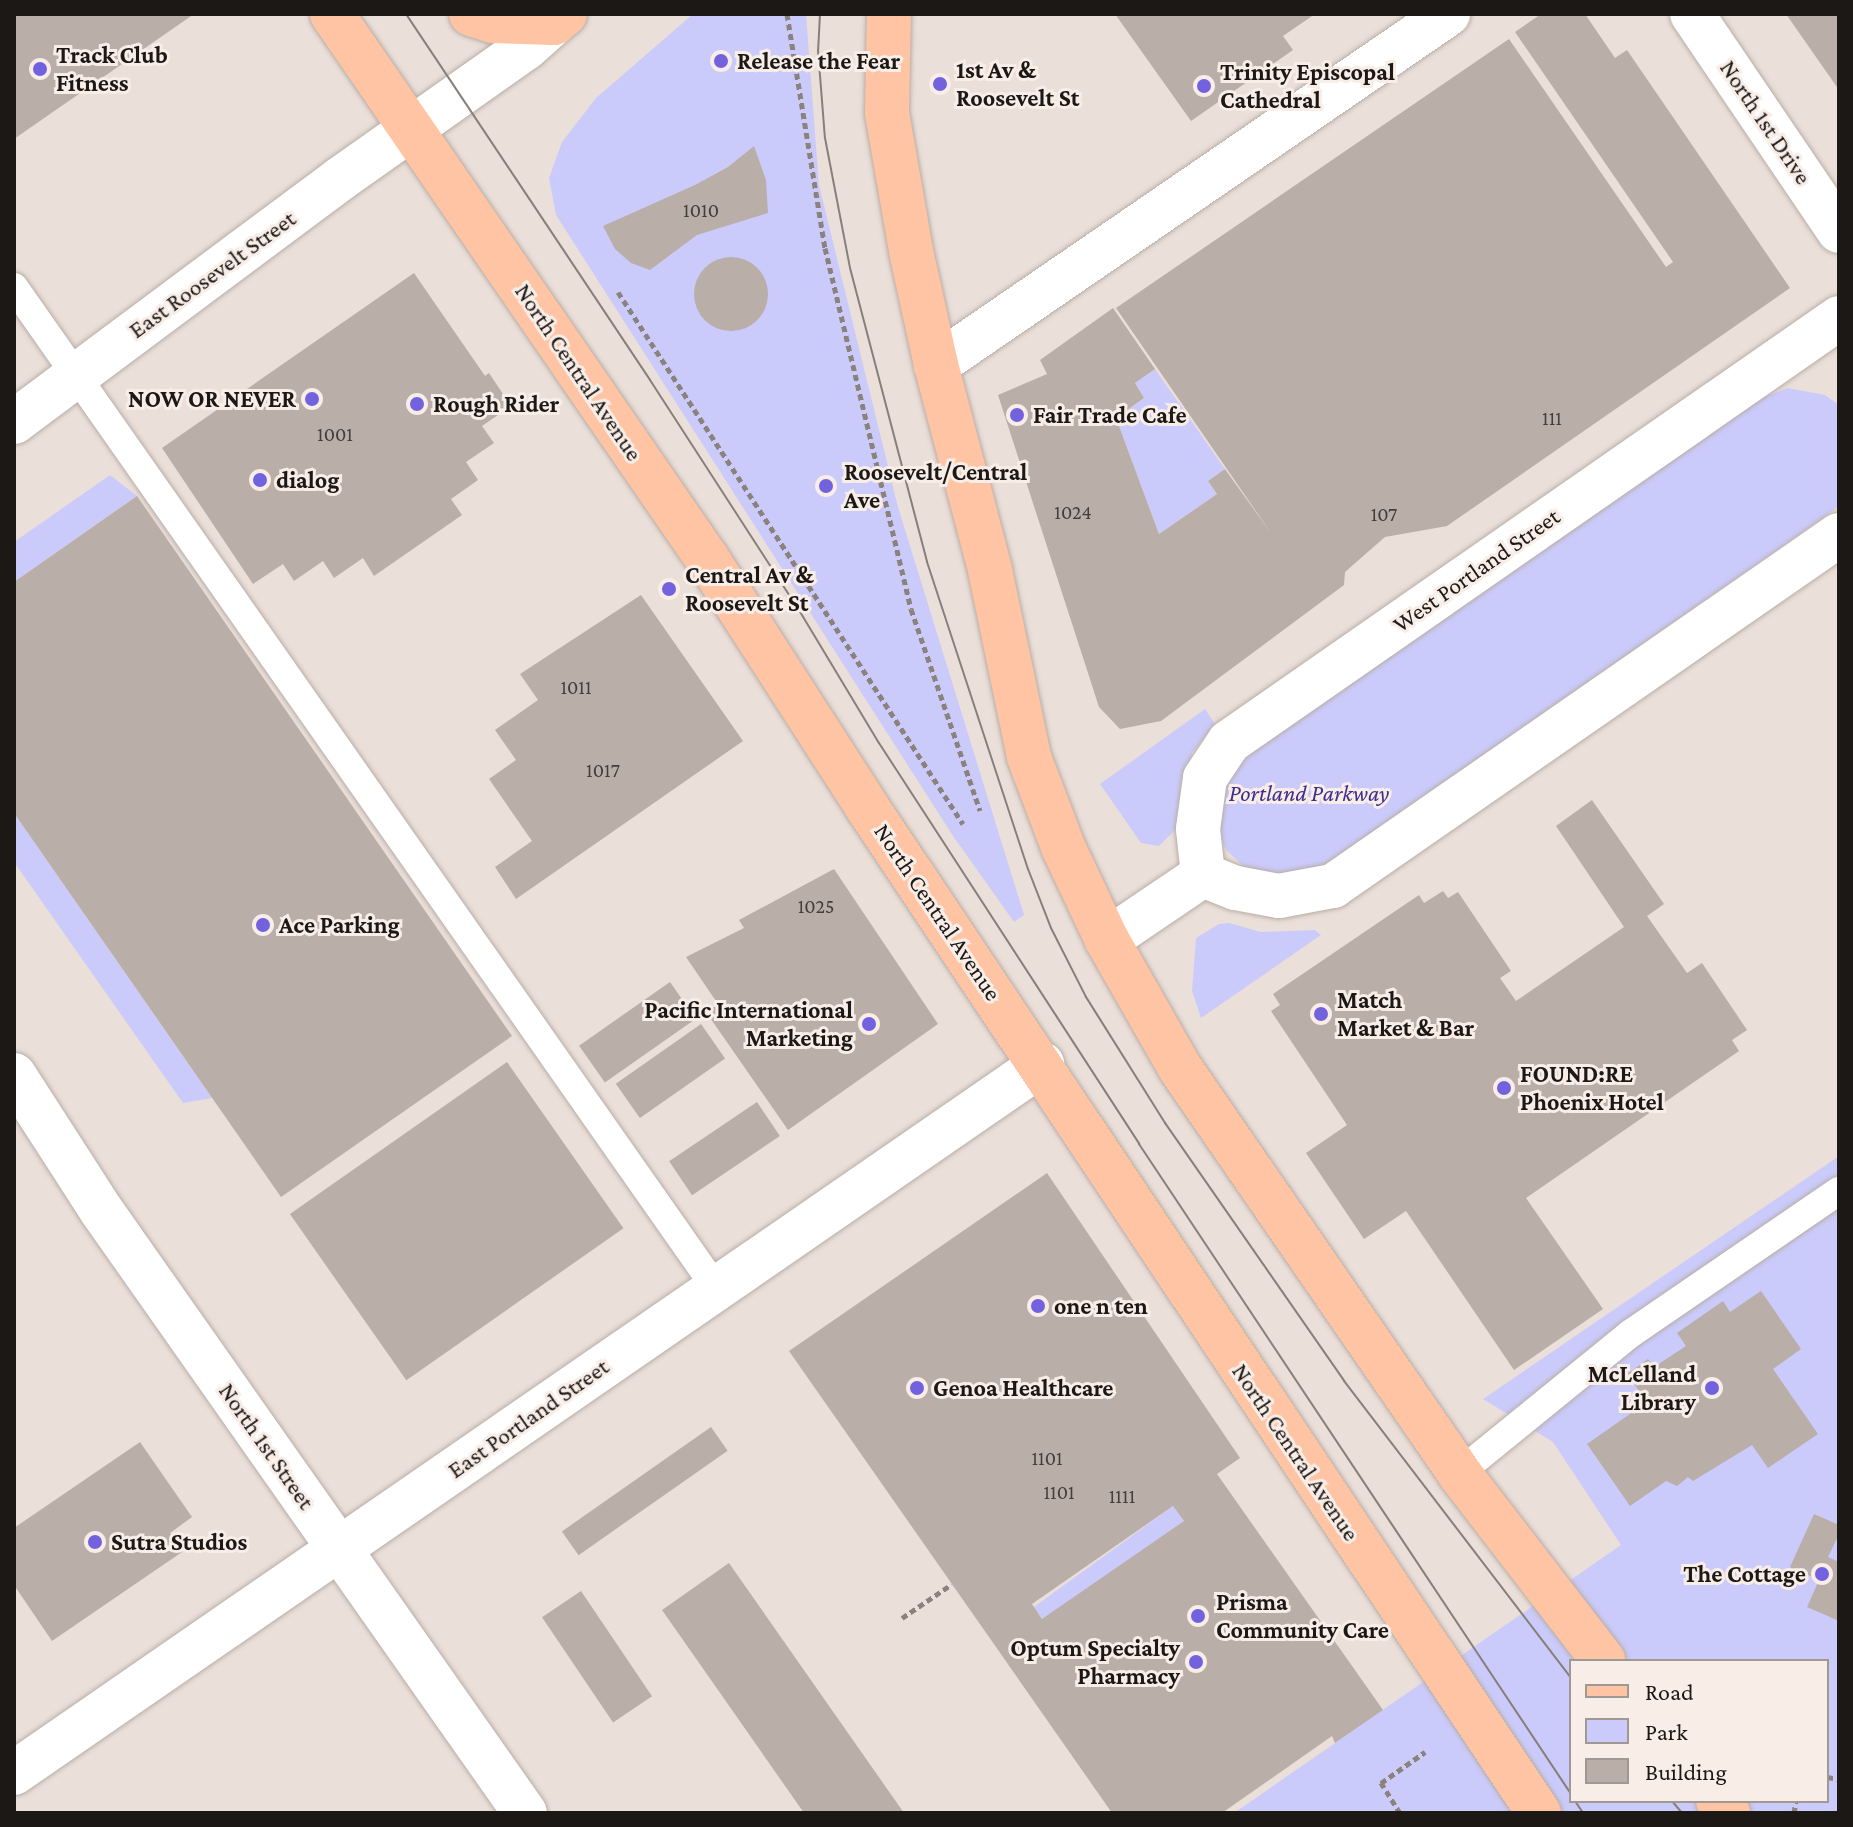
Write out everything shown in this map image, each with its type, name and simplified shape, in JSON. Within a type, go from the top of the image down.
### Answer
[{"type":"main road","name":"North Central Avenue","points":[[332,14],[708,560],[867,807],[1042,1064],[1252,1387],[1530,1798]]},
{"type":"main road","points":[[471,14],[493,21],[559,19]]},
{"type":"main road","points":[[889,14],[887,113],[936,365],[990,570],[1029,757],[1064,849],[1107,940],[1180,1068],[1459,1473],[1602,1659]]},
{"type":"street","points":[[936,365],[1448,14]]},
{"type":"street","name":"North 1st Drive","points":[[1692,14],[1839,231]]},
{"type":"street","name":"East Roosevelt Street","points":[[14,422],[75,374],[526,48],[559,19]]},
{"type":"street","name":"West Portland Street","points":[[1203,875],[1198,829],[1205,778],[1229,742],[1839,318]]},
{"type":"street","points":[[1107,940],[1203,875],[1236,888],[1279,896],[1333,886],[1839,535]]},
{"type":"street","name":"East Portland Street","points":[[14,1773],[1042,1064]]},
{"type":"street","name":"North 1st Street","points":[[14,1075],[101,1210],[525,1813]]},
{"type":"lane","points":[[14,287],[716,1288]]},
{"type":"lane","points":[[1459,1473],[1630,1334],[1839,1191]]},
{"type":"path","points":[[787,14],[825,248],[908,595],[980,810]]},
{"type":"path","points":[[618,292],[963,824]]},
{"type":"path","points":[[902,1618],[952,1584]]},
{"type":"path","points":[[1400,1813],[1381,1783],[1425,1752]]},
{"type":"green space","points":[[693,14],[806,14],[819,185],[898,507],[1024,915],[1014,922],[953,836],[556,215],[549,178],[562,142],[596,98]]},
{"type":"green space","points":[[1155,369],[1225,469],[1208,481],[1217,494],[1159,534],[1116,418],[1144,398],[1135,383]]},
{"type":"green space","name":"Portland Parkway","points":[[1788,388],[1825,395],[1839,405],[1839,505],[1834,510],[1319,870],[1282,882],[1251,873],[1227,851],[1217,832],[1217,787],[1231,763],[1754,401]]},
{"type":"green space","points":[[110,475],[137,496],[14,582],[14,542]]},
{"type":"green space","name":"Portland Parkway","points":[[1205,709],[1215,724],[1192,753],[1177,828],[1159,846],[1141,843],[1100,784]]},
{"type":"green space","points":[[14,813],[212,1098],[183,1103],[14,862]]},
{"type":"green space","points":[[1229,923],[1261,932],[1315,930],[1321,935],[1201,1018],[1192,991],[1196,938],[1219,924]]},
{"type":"green space","points":[[1839,1156],[1839,1813],[1234,1813],[1621,1545],[1553,1442],[1483,1399]]},
{"type":"green space","points":[[1173,1506],[1184,1521],[1045,1622],[1034,1607]]},
{"type":"building","points":[[14,14],[194,14],[14,139]]},
{"type":"building","name":"Trinity Episcopal Cathedral","points":[[1115,14],[1315,14],[1283,36],[1293,50],[1191,121]]},
{"type":"building","points":[[1541,14],[1585,14],[1615,58],[1627,50],[1790,288],[1447,526],[1385,537],[1345,572],[1344,585],[1161,721],[1120,729],[1099,707],[998,395],[1047,374],[1040,360],[1113,308],[1155,369],[1135,383],[1144,398],[1116,418],[1159,534],[1217,494],[1208,481],[1225,469],[1273,536],[1116,308],[1509,39],[1666,267],[1673,262],[1515,32]]},
{"type":"building","points":[[1786,14],[1839,14],[1839,90]]},
{"type":"building","points":[[754,146],[766,180],[768,213],[697,235],[650,270],[631,263],[615,249],[603,226],[695,185],[728,167]]},
{"type":"building","points":[[724,257],[738,257],[752,263],[762,273],[768,294],[762,315],[752,325],[738,331],[724,331],[710,325],[700,315],[694,301],[694,287],[700,273],[710,263]]},
{"type":"building","points":[[414,273],[485,376],[489,373],[511,406],[482,426],[494,443],[466,462],[478,480],[451,499],[462,515],[374,576],[363,558],[334,578],[323,561],[294,581],[283,564],[253,584],[162,448]]},
{"type":"building","name":"Ace Parking","points":[[137,496],[512,1036],[281,1197],[14,813],[14,582]]},
{"type":"building","points":[[641,595],[743,741],[516,899],[495,867],[532,841],[489,779],[516,760],[495,730],[538,700],[520,674]]},
{"type":"building","name":"FOUND:RE Phoenix Hotel","points":[[1592,800],[1664,904],[1647,916],[1687,973],[1702,963],[1747,1030],[1732,1040],[1739,1051],[1526,1198],[1603,1309],[1514,1370],[1406,1211],[1364,1239],[1306,1153],[1347,1125],[1271,1011],[1280,1005],[1273,994],[1419,895],[1424,903],[1443,891],[1448,898],[1458,892],[1511,971],[1500,978],[1516,1001],[1624,927],[1556,826]]},
{"type":"building","points":[[834,869],[938,1024],[788,1130],[706,1012],[718,1004],[686,957],[744,928],[739,920]]},
{"type":"building","points":[[670,982],[696,1019],[605,1083],[579,1046]]},
{"type":"building","points":[[701,1024],[725,1058],[640,1118],[616,1084]]},
{"type":"building","points":[[507,1062],[623,1228],[406,1380],[290,1214]]},
{"type":"building","points":[[757,1102],[780,1136],[692,1195],[669,1161]]},
{"type":"building","points":[[1047,1173],[1240,1458],[1217,1474],[1383,1710],[1335,1743],[1332,1736],[1222,1813],[1112,1813],[789,1351]],"holes":[[[1173,1506],[1184,1521],[1042,1619],[1032,1604]]]},
{"type":"building","name":"McLelland Library","points":[[1761,1291],[1801,1349],[1773,1369],[1818,1434],[1768,1468],[1752,1445],[1693,1481],[1688,1477],[1677,1486],[1666,1481],[1630,1506],[1587,1444],[1647,1402],[1627,1374],[1648,1359],[1654,1367],[1686,1346],[1677,1333],[1723,1301],[1730,1312]]},
{"type":"building","points":[[711,1427],[728,1451],[579,1555],[562,1531]]},
{"type":"building","name":"Sutra Studios","points":[[140,1442],[192,1517],[170,1533],[182,1552],[52,1641],[14,1585],[14,1528]]},
{"type":"building","name":"The Cottage","points":[[1814,1514],[1839,1525],[1839,1534],[1828,1557],[1839,1562],[1839,1621],[1807,1607],[1819,1580],[1790,1567]]},
{"type":"building","points":[[729,1563],[904,1813],[804,1813],[662,1610]]},
{"type":"building","points":[[581,1591],[652,1696],[613,1723],[542,1617]]},
{"type":"tram line","points":[[406,14],[650,380],[799,610],[879,743],[1139,1144],[1569,1791]]},
{"type":"tram line","points":[[820,14],[818,50],[825,138],[850,268],[927,562],[1028,869],[1051,928],[1086,997],[1165,1123],[1344,1381],[1569,1675]]},
{"type":"tram line","points":[[1576,1803],[1583,1813]]},
{"type":"tram line","points":[[1674,1803],[1682,1813]]},
{"type":"place","name":"Release the Fear","points":[[721,61]]},
{"type":"place","name":"Track Club Fitness","points":[[40,69]]},
{"type":"place","name":"1st Av & Roosevelt St","points":[[940,84]]},
{"type":"place","name":"Trinity Episcopal Cathedral","points":[[1204,86]]},
{"type":"place","name":"NOW OR NEVER","points":[[312,399]]},
{"type":"place","name":"Rough Rider","points":[[417,404]]},
{"type":"place","name":"Fair Trade Cafe","points":[[1017,415]]},
{"type":"place","name":"dialog","points":[[260,480]]},
{"type":"place","name":"Roosevelt/Central Ave","points":[[826,486]]},
{"type":"place","name":"Central Av & Roosevelt St","points":[[669,589]]},
{"type":"place","name":"Ace Parking","points":[[263,925]]},
{"type":"place","name":"Match Market & Bar","points":[[1321,1014]]},
{"type":"place","name":"Pacific International Marketing","points":[[869,1024]]},
{"type":"place","name":"FOUND:RE Phoenix Hotel","points":[[1504,1088]]},
{"type":"place","name":"one n ten","points":[[1038,1306]]},
{"type":"place","name":"Genoa Healthcare","points":[[917,1388]]},
{"type":"place","name":"McLelland Library","points":[[1712,1388]]},
{"type":"place","name":"Sutra Studios","points":[[95,1542]]},
{"type":"place","name":"The Cottage","points":[[1822,1574]]},
{"type":"place","name":"Prisma Community Care","points":[[1198,1616]]},
{"type":"place","name":"Optum Specialty Pharmacy","points":[[1196,1662]]}]
